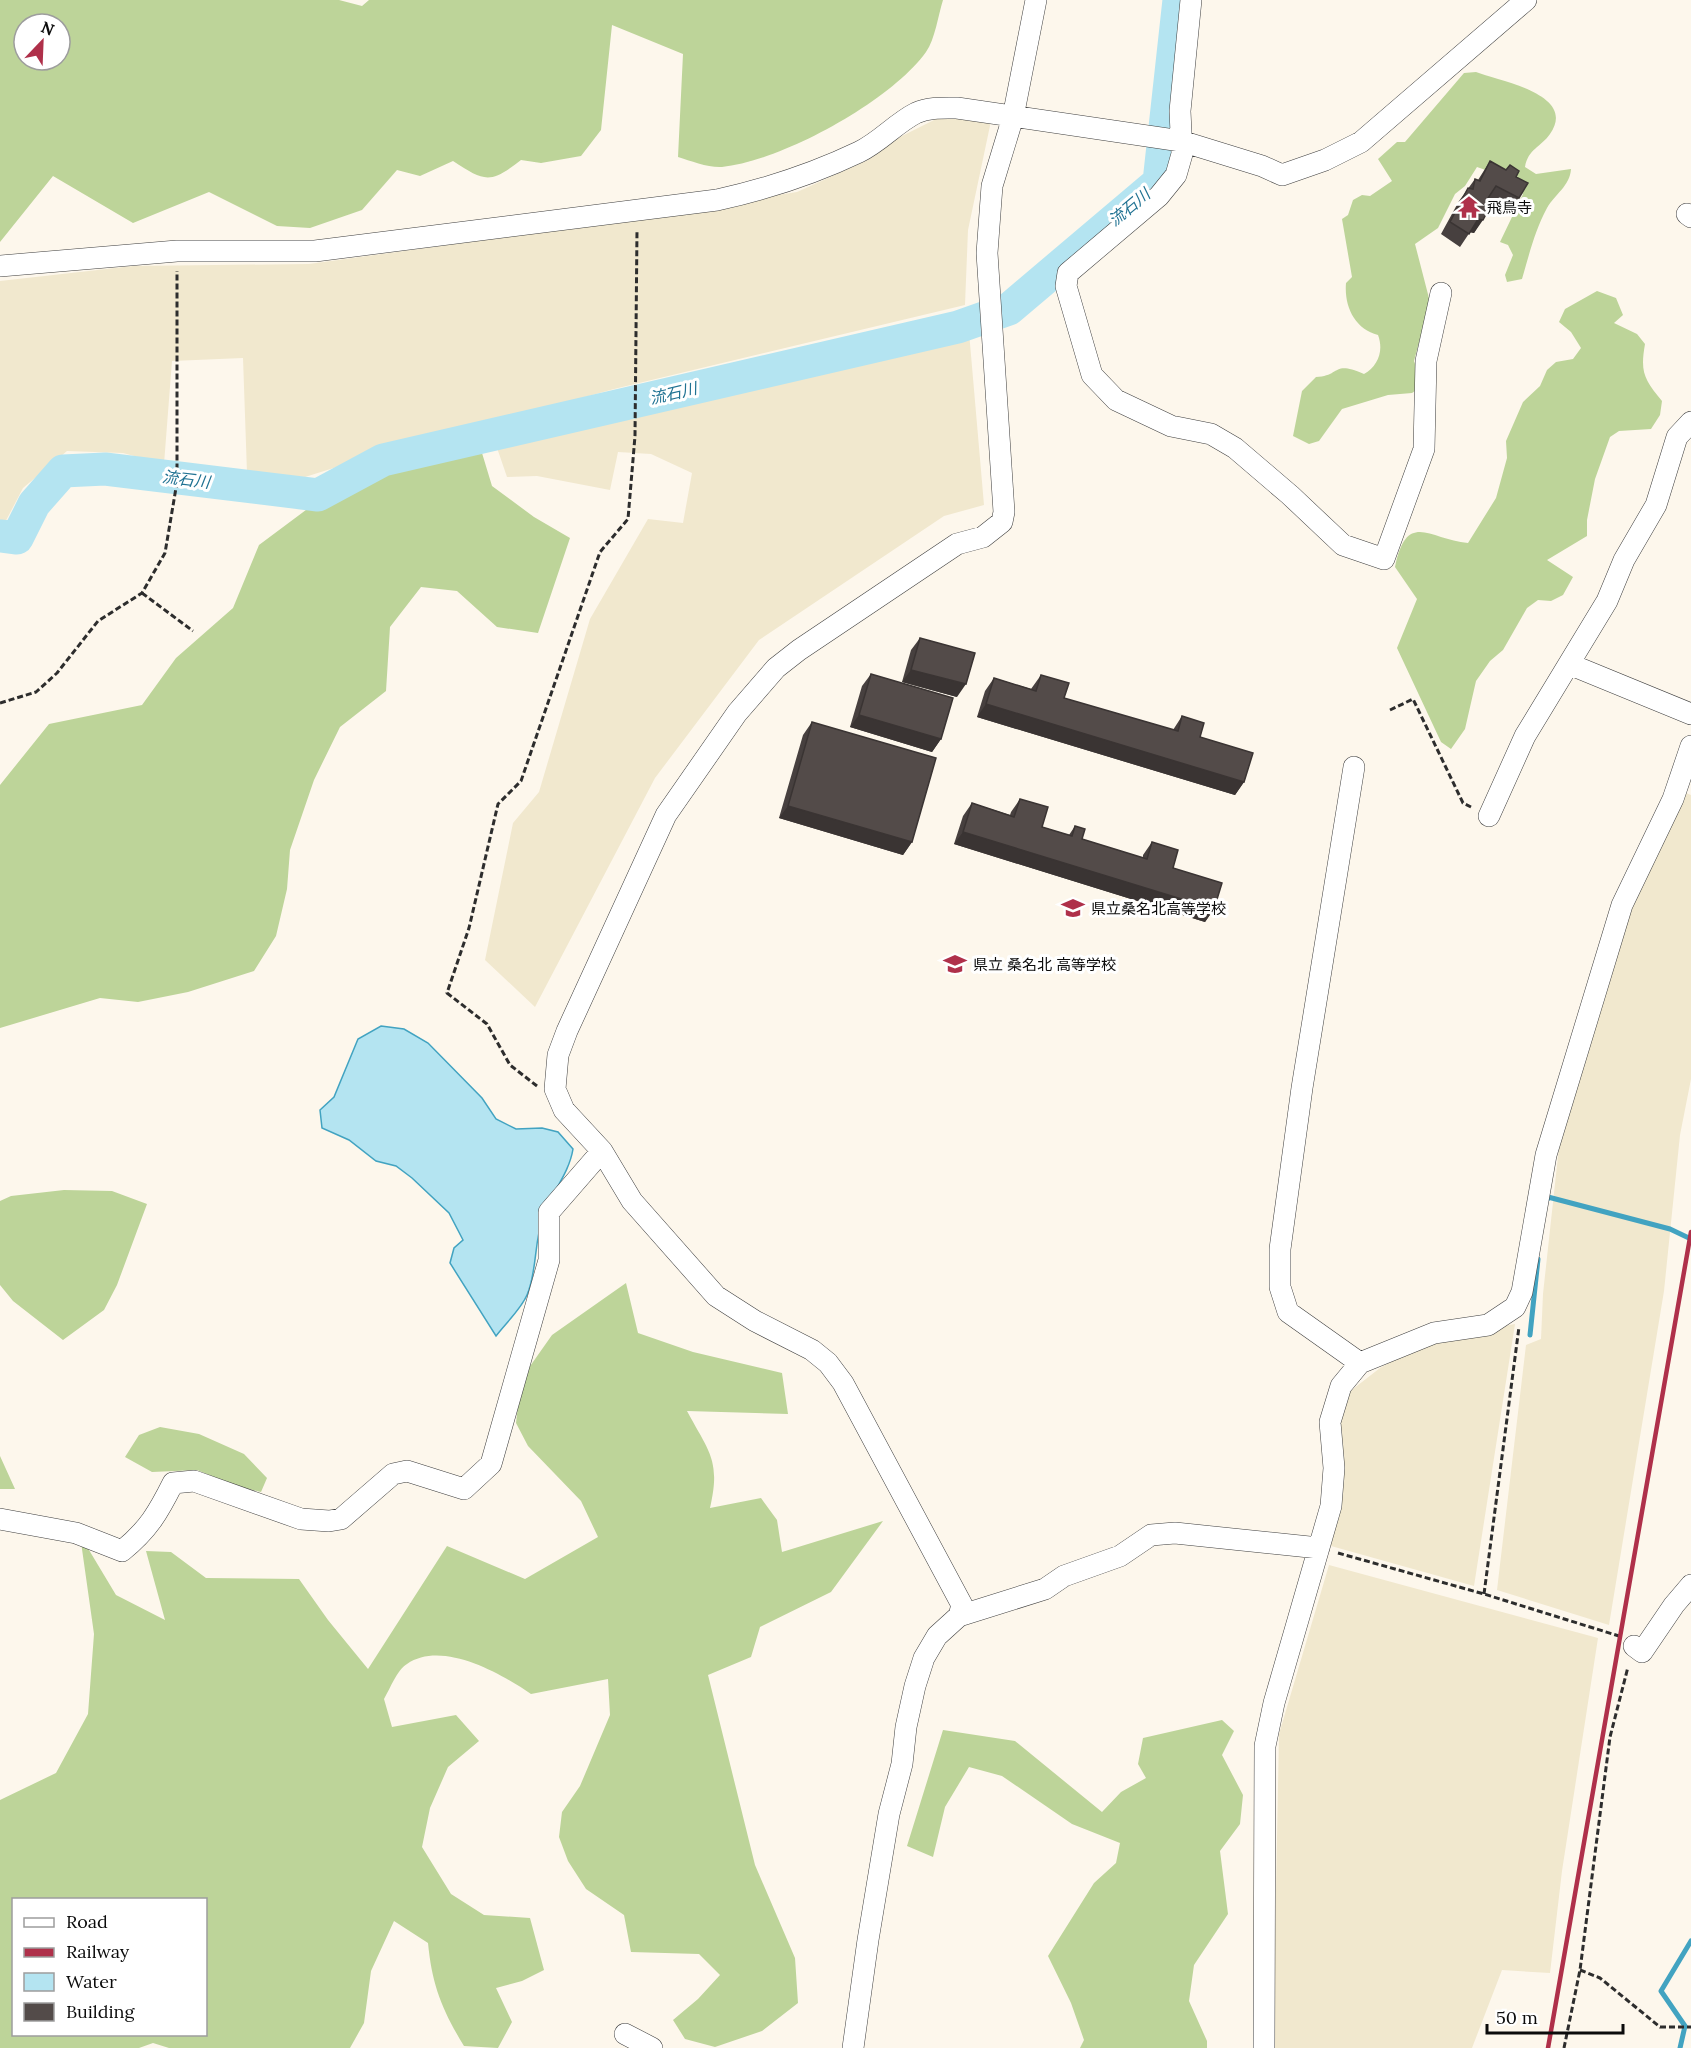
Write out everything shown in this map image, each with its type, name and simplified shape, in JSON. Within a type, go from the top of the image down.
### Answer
[{"type":"street","points":[[959,1616],[962,1605],[957,1593],[843,1383],[828,1363],[812,1350],[756,1321],[716,1296],[632,1201],[602,1151],[564,1110],[555,1089],[558,1055],[567,1031],[666,815],[737,713],[776,668],[800,650],[957,544],[983,537],[1002,522],[1004,512],[987,253],[992,186],[1013,117],[1036,0]]},
{"type":"street","points":[[1191,0],[1180,111],[1182,154],[1176,175],[1159,196],[1068,273],[1066,285],[1092,375],[1116,400],[1171,426],[1211,434],[1235,448],[1343,545],[1384,559],[1424,449],[1426,361],[1441,293]]},
{"type":"street","points":[[0,266],[177,251],[315,251],[717,200],[793,180],[862,151],[916,113],[935,108],[957,108],[1181,141],[1262,166],[1282,176],[1325,160],[1361,142],[1391,119],[1458,57],[1526,0]]},
{"type":"street","points":[[1489,816],[1525,736],[1607,602],[1624,560],[1656,505],[1677,437],[1691,422]]},
{"type":"street","points":[[1569,664],[1691,714]]},
{"type":"street","points":[[1264,2048],[1265,1746],[1274,1703],[1331,1506],[1334,1468],[1330,1422],[1341,1386],[1360,1363],[1434,1333],[1488,1325],[1515,1307],[1522,1292],[1546,1155],[1622,905],[1672,799],[1691,746]]},
{"type":"street","points":[[1354,767],[1302,1088],[1280,1249],[1280,1287],[1288,1312],[1360,1363]]},
{"type":"street","points":[[0,1519],[76,1533],[122,1551],[142,1536],[153,1522],[173,1484],[194,1481],[301,1519],[329,1521],[341,1519],[393,1474],[400,1472],[421,1474],[464,1489],[490,1464],[549,1260],[549,1212],[602,1151]]},
{"type":"street","points":[[853,2048],[868,1940],[889,1814],[902,1764],[906,1727],[924,1658],[933,1643],[959,1616],[1045,1588],[1064,1576],[1120,1556],[1151,1535],[1175,1533],[1319,1548]]},
{"type":"street","points":[[1634,1646],[1642,1652],[1674,1605],[1691,1585]]},
{"type":"street","points":[[625,2034],[652,2048]]},
{"type":"path","points":[[555,1089],[542,1090],[510,1065],[487,1024],[447,993],[469,928],[498,804],[521,781],[600,552],[628,519],[635,436],[637,210]]},
{"type":"path","points":[[0,703],[36,692],[57,673],[98,621],[142,593],[165,553],[177,482],[177,251]]},
{"type":"path","points":[[142,593],[193,631]]},
{"type":"path","points":[[1390,710],[1413,699],[1463,803],[1489,816]]},
{"type":"path","points":[[1484,1594],[1520,1329],[1515,1307]]},
{"type":"path","points":[[1319,1548],[1603,1629]]},
{"type":"path","points":[[1564,2048],[1580,1970],[1610,1737],[1634,1646]]},
{"type":"path","points":[[1580,1970],[1600,1978],[1660,2027],[1691,2027]]},
{"type":"shaded area","points":[[938,118],[991,121],[968,230],[965,305],[614,389],[375,455],[305,477],[247,473],[243,358],[172,361],[164,464],[123,453],[67,451],[23,488],[0,532],[0,281],[133,266],[309,264],[579,227],[797,192],[868,160],[898,138]]},
{"type":"shaded area","points":[[969,332],[984,505],[944,516],[759,640],[655,778],[535,1007],[485,960],[513,823],[539,792],[590,619],[648,519],[683,523],[692,473],[651,454],[618,452],[610,490],[537,476],[507,477],[495,442]]},
{"type":"shaded area","points":[[1683,792],[1691,795],[1691,1079],[1680,1135],[1664,1291],[1609,1625],[1497,1590],[1526,1345],[1541,1339],[1543,1294],[1560,1138],[1632,891]]},
{"type":"shaded area","points":[[1515,1324],[1474,1586],[1331,1546],[1327,1538],[1336,1425],[1344,1396],[1380,1368],[1431,1339]]},
{"type":"shaded area","points":[[1329,1565],[1598,1638],[1562,1871],[1550,1973],[1502,1970],[1472,2048],[1273,2048],[1279,1734]]},
{"type":"green space","points":[[0,0],[339,0],[362,6],[369,0],[943,0],[934,34],[926,52],[910,71],[888,90],[833,126],[804,141],[747,162],[722,167],[700,164],[678,157],[683,54],[612,25],[601,130],[581,156],[541,163],[521,160],[502,173],[487,177],[473,173],[453,161],[420,176],[397,170],[362,210],[310,228],[277,226],[209,192],[133,223],[53,176],[0,242]]},
{"type":"green space","points":[[1476,72],[1517,85],[1545,99],[1553,109],[1556,120],[1550,134],[1529,156],[1525,167],[1536,174],[1571,169],[1568,180],[1543,216],[1522,279],[1507,282],[1505,275],[1513,255],[1508,245],[1500,242],[1523,194],[1494,173],[1477,167],[1465,186],[1455,194],[1438,228],[1415,244],[1430,302],[1414,361],[1421,381],[1418,389],[1412,393],[1388,395],[1342,409],[1319,441],[1309,444],[1293,436],[1302,391],[1316,377],[1337,370],[1347,368],[1364,374],[1373,367],[1380,352],[1378,335],[1363,328],[1349,308],[1346,283],[1352,277],[1342,219],[1348,215],[1353,200],[1362,195],[1370,196],[1392,181],[1378,159],[1397,142],[1405,142],[1464,73]]},
{"type":"green space","points":[[1597,291],[1616,298],[1623,315],[1614,323],[1637,334],[1645,344],[1643,369],[1647,381],[1662,401],[1660,415],[1651,429],[1619,431],[1610,437],[1595,479],[1587,520],[1587,536],[1547,560],[1573,577],[1563,595],[1551,601],[1538,600],[1527,608],[1503,650],[1490,661],[1476,681],[1465,729],[1451,749],[1441,742],[1397,648],[1417,599],[1395,567],[1400,549],[1406,538],[1413,533],[1422,532],[1468,543],[1496,498],[1507,458],[1506,441],[1523,402],[1540,386],[1547,370],[1556,362],[1573,359],[1581,348],[1571,332],[1559,322],[1565,309]]},
{"type":"green space","points":[[457,451],[482,453],[492,486],[534,517],[570,538],[538,633],[497,627],[457,591],[421,587],[390,627],[386,691],[340,727],[314,780],[290,850],[287,889],[276,936],[254,971],[188,992],[138,1002],[100,998],[0,1028],[0,785],[49,724],[142,705],[176,658],[233,608],[259,545],[318,501],[387,465]]},
{"type":"green space","points":[[64,1190],[112,1191],[147,1204],[117,1285],[104,1310],[63,1340],[13,1301],[0,1285],[0,1201],[11,1196]]},
{"type":"green space","points":[[626,1283],[638,1333],[693,1352],[782,1373],[788,1414],[687,1411],[711,1457],[714,1478],[710,1508],[761,1498],[777,1520],[782,1552],[883,1521],[831,1592],[760,1627],[751,1657],[708,1675],[755,1865],[795,1958],[798,2003],[762,2031],[715,2047],[685,2039],[673,2020],[698,1999],[720,1975],[699,1954],[631,1952],[624,1915],[586,1889],[568,1861],[559,1837],[562,1812],[580,1786],[610,1715],[608,1679],[531,1694],[503,1677],[470,1662],[453,1657],[437,1656],[421,1658],[403,1667],[384,1699],[392,1727],[456,1715],[479,1741],[448,1767],[430,1808],[422,1847],[451,1894],[484,1915],[530,1918],[544,1970],[522,1981],[496,1988],[512,2022],[498,2048],[464,2046],[439,1997],[432,1972],[428,1943],[394,1921],[371,1971],[364,2023],[350,2048],[169,2048],[153,2043],[139,2048],[0,2048],[0,1800],[56,1773],[88,1714],[94,1634],[80,1535],[116,1595],[165,1620],[146,1551],[171,1552],[206,1578],[299,1579],[328,1620],[368,1669],[447,1546],[525,1579],[598,1537],[581,1501],[528,1446],[516,1423],[521,1379],[552,1335]]},
{"type":"green space","points":[[160,1427],[199,1434],[244,1454],[267,1478],[261,1492],[236,1486],[197,1470],[152,1472],[125,1457],[139,1435]]},
{"type":"green space","points":[[0,1456],[15,1489],[0,1489]]},
{"type":"green space","points":[[1222,1720],[1234,1731],[1222,1755],[1243,1795],[1240,1824],[1220,1851],[1228,1914],[1194,1965],[1189,2001],[1207,2041],[1207,2048],[1080,2048],[1084,2040],[1071,2003],[1048,1956],[1094,1883],[1116,1863],[1120,1843],[1072,1824],[1002,1776],[969,1767],[945,1807],[933,1857],[907,1846],[943,1730],[1015,1741],[1102,1812],[1121,1792],[1146,1778],[1138,1764],[1143,1738]]},
{"type":"water","points":[[381,1026],[404,1029],[428,1043],[482,1098],[496,1119],[516,1129],[542,1128],[558,1132],[573,1149],[568,1167],[550,1200],[540,1226],[527,1295],[496,1336],[450,1263],[454,1248],[463,1240],[449,1213],[396,1166],[376,1161],[349,1140],[322,1128],[320,1110],[334,1097],[358,1039]]},
{"type":"building","name":"飛鳥寺","points":[[1490,161],[1506,170],[1510,165],[1519,171],[1516,177],[1528,183],[1519,198],[1496,186],[1488,198],[1493,201],[1483,220],[1478,219],[1469,234],[1450,222],[1468,188],[1473,189],[1475,179],[1480,181]]},
{"type":"building","points":[[920,638],[975,653],[966,684],[911,670]]},
{"type":"building","points":[[871,674],[953,698],[941,739],[859,715]]},
{"type":"building","points":[[1041,675],[1069,683],[1064,698],[1178,731],[1182,716],[1204,723],[1200,737],[1253,753],[1244,782],[986,704],[994,678],[1036,691]]},
{"type":"building","points":[[812,722],[936,758],[912,842],[788,806]]},
{"type":"building","points":[[1020,799],[1048,807],[1042,827],[1072,836],[1075,826],[1085,829],[1082,839],[1147,859],[1152,842],[1178,850],[1173,868],[1222,883],[1214,909],[963,832],[972,803],[1014,817]]},
{"type":"waterway","name":"流石川","points":[[0,536],[17,538],[34,504],[63,471],[105,469],[318,495],[383,460],[958,327],[1009,309],[1159,182],[1179,0]]},
{"type":"waterway","points":[[1547,1200],[1548,1197],[1670,1229],[1691,1239]]},
{"type":"waterway","points":[[1530,1335],[1538,1259]]},
{"type":"waterway","points":[[1680,2048],[1685,2026],[1661,1991],[1691,1941]]},
{"type":"railway","points":[[1548,2048],[1691,1232]]},
{"type":"place","name":"飛鳥寺","points":[[1469,207]]},
{"type":"place","name":"県立桑名北高等学校","points":[[1073,908]]},
{"type":"place","name":"県立 桑名北 高等学校","points":[[955,964]]}]
